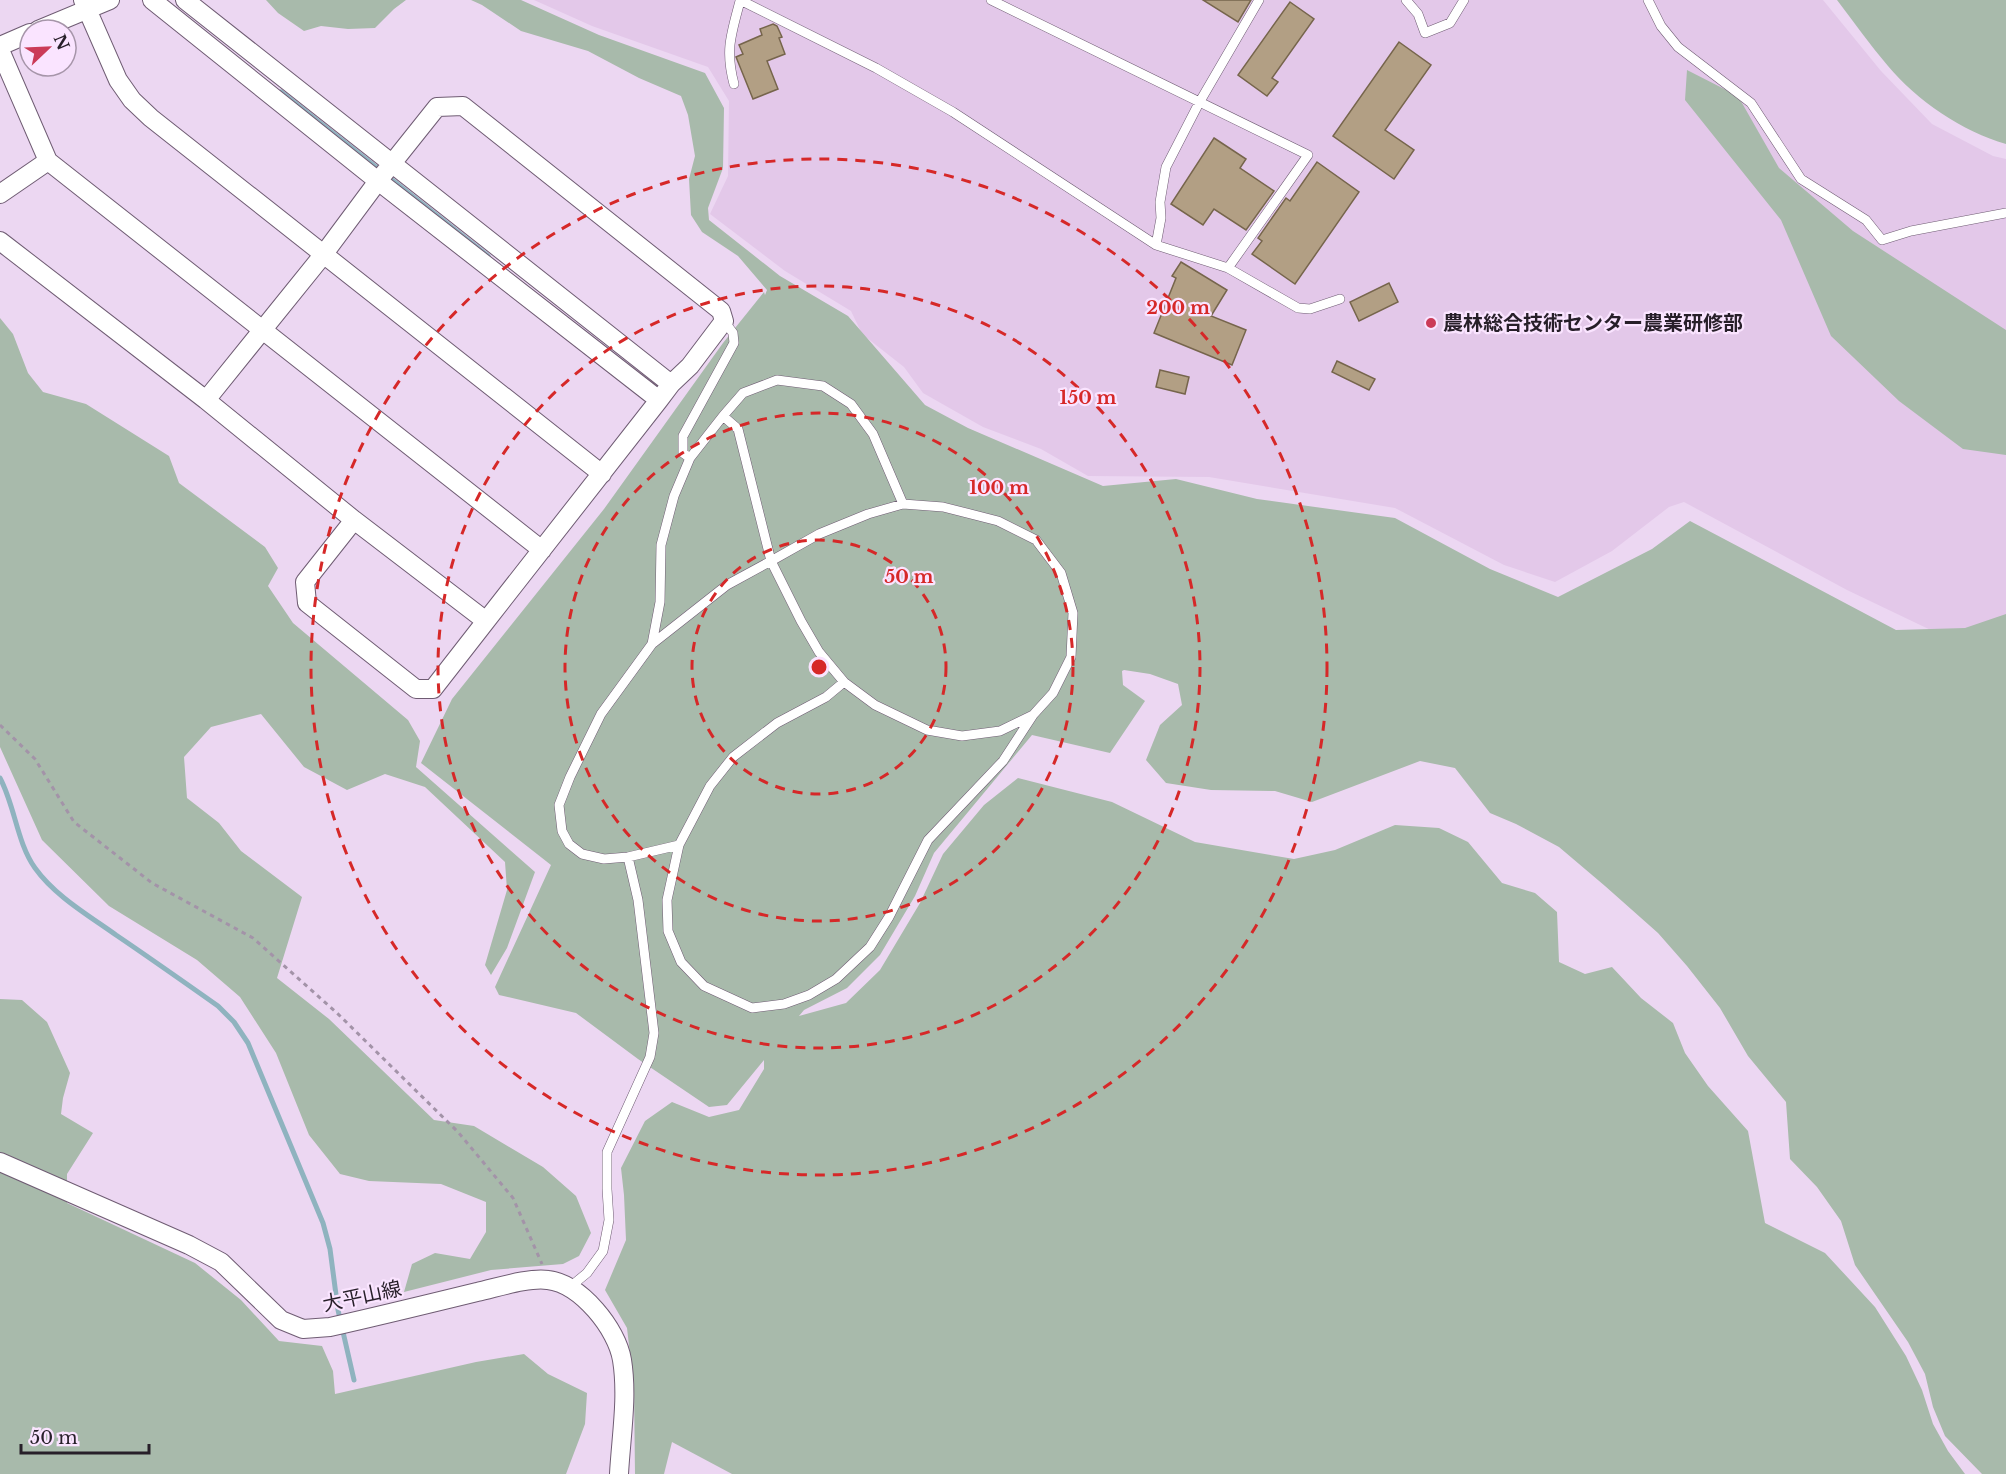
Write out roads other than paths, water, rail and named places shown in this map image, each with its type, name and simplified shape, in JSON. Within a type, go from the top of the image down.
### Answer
[{"type":"street","points":[[60,18],[85,4],[110,0]]},
{"type":"street","points":[[152,0],[378,181],[659,399]]},
{"type":"street","points":[[185,0],[671,384]]},
{"type":"street","points":[[85,4],[118,80],[132,100],[151,118],[602,474]]},
{"type":"street","points":[[18,39],[0,48],[48,161],[542,550]]},
{"type":"street","points":[[206,400],[323,255],[437,107],[463,106],[721,311],[724,321],[690,366],[659,399],[433,689],[416,688],[307,603],[305,582],[354,520]]},
{"type":"street","points":[[0,194],[48,161]]},
{"type":"street","points":[[0,241],[486,621]]},
{"type":"street","name":"大平山線","points":[[0,1162],[189,1245],[221,1262],[281,1320],[303,1329],[353,1322],[514,1283],[548,1280],[570,1287],[590,1304],[609,1328],[622,1359],[623,1397],[619,1474]]},
{"type":"lane","points":[[991,0],[1308,155],[1228,268]]},
{"type":"lane","points":[[1155,245],[1161,218],[1160,202],[1166,167],[1199,103],[1259,0]]},
{"type":"lane","points":[[1406,0],[1418,14],[1425,33],[1450,23],[1464,0]]},
{"type":"lane","points":[[1648,0],[1661,26],[1678,47],[1751,103],[1801,179],[1866,220],[1882,240],[1911,231],[2006,213]]},
{"type":"lane","points":[[734,84],[728,62],[729,39],[740,1],[876,68],[943,106],[1155,245],[1228,268],[1298,308],[1310,309],[1340,299]]},
{"type":"lane","points":[[690,458],[683,453],[683,436],[734,343],[733,333],[724,321]]},
{"type":"lane","points":[[652,644],[660,602],[661,545],[674,496],[690,458],[743,393],[777,380],[823,386],[851,404],[873,434],[903,504]]},
{"type":"lane","points":[[723,416],[738,429],[771,561],[819,652],[844,682],[875,705],[927,730],[962,736],[1000,731],[1033,715]]},
{"type":"lane","points":[[679,845],[628,857],[604,859],[582,854],[569,844],[561,831],[560,805],[570,777],[601,714],[652,644],[727,585],[819,534],[868,514],[903,504],[943,507],[998,520],[1036,540],[1061,573],[1073,613],[1071,657],[1053,693],[1033,715],[1003,761],[928,840],[889,917],[870,947],[836,979],[809,995],[784,1004],[752,1008],[704,986],[681,962],[668,931],[667,900],[679,845],[710,786],[733,757],[777,723],[826,697],[844,682]]},
{"type":"lane","points":[[570,1287],[587,1274],[603,1251],[609,1221],[607,1152],[650,1056],[654,1033],[638,900],[628,857]]},
{"type":"waterway","points":[[281,92],[488,256]]},
{"type":"waterway","points":[[0,778],[24,847],[43,878],[72,904],[218,1006],[234,1022],[248,1043],[323,1223],[330,1249],[338,1310],[354,1380]]},
{"type":"place","name":"農林総合技術センター農業研修部","points":[[1431,323]]}]
